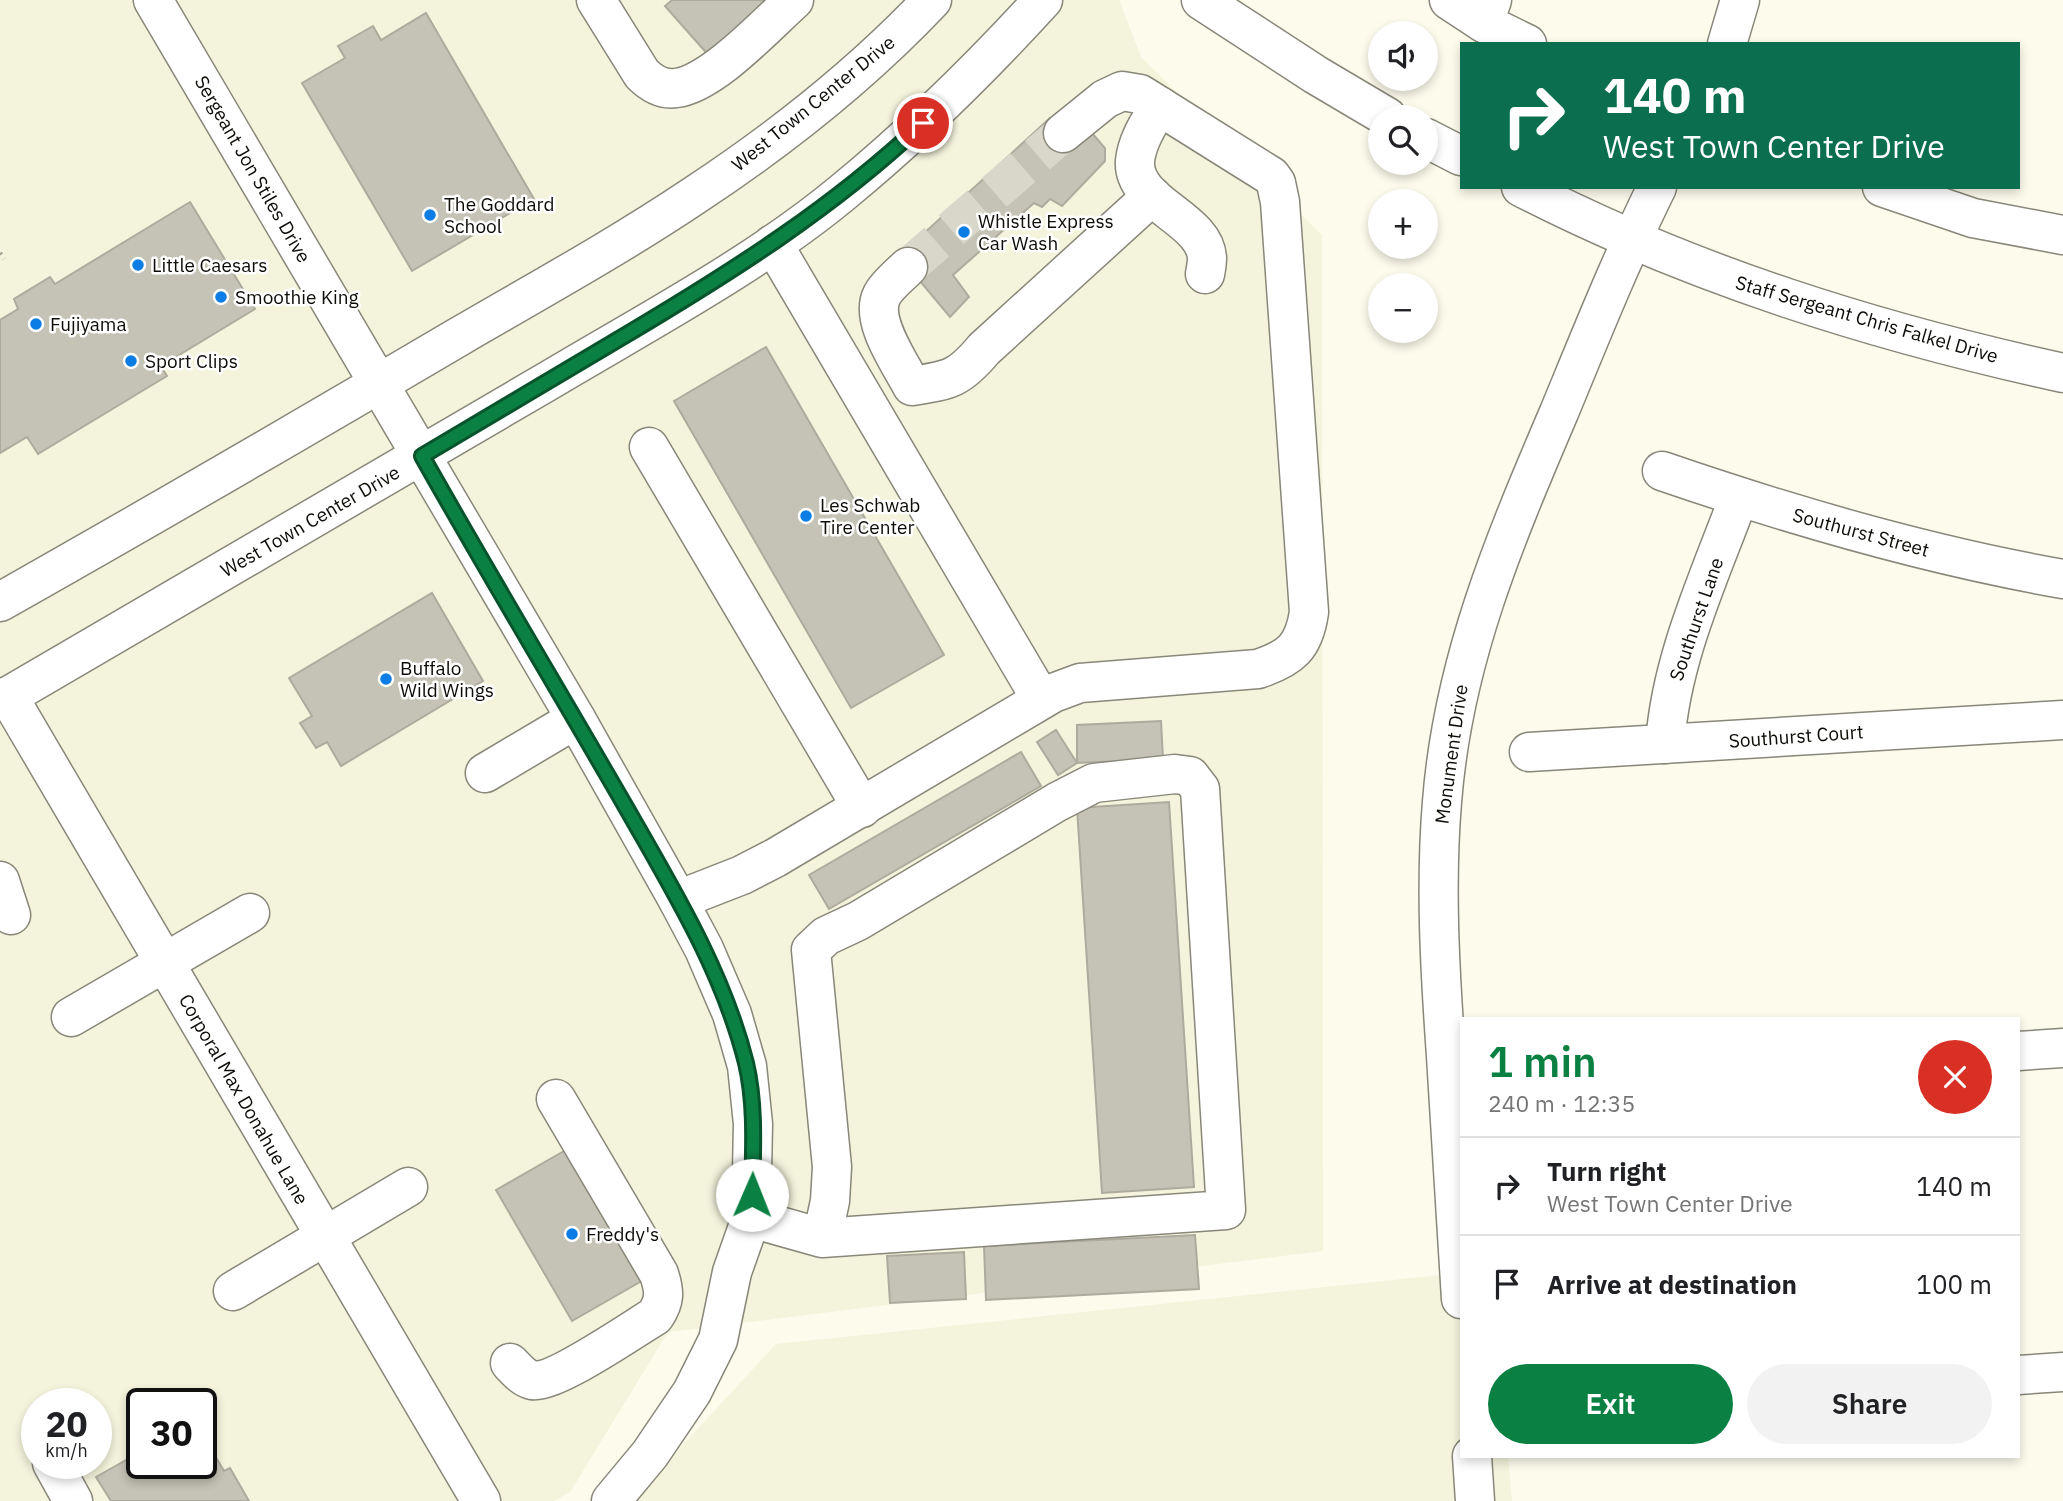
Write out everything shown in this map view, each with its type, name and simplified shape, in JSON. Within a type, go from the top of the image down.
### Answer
[{"type":"street","name":"Sergeant Jon Stiles Drive","points":[[153,0],[576,719],[678,900],[732,1014],[747,1066],[753,1124],[751,1218],[732,1272],[718,1340],[697,1382],[650,1454],[611,1501]]},
{"type":"street","points":[[596,0],[642,74],[668,88],[686,86],[714,71],[794,0]]},
{"type":"street","name":"West Town Center Drive","points":[[0,602],[379,384],[640,230],[725,176],[820,103],[932,0]]},
{"type":"street","name":"West Town Center Drive","points":[[4,699],[422,456],[673,307],[773,244],[841,194],[906,138],[955,92],[1043,0]]},
{"type":"street","points":[[1201,0],[1305,69],[1368,106]]},
{"type":"street","points":[[1449,0],[1488,12],[1525,42]]},
{"type":"street","points":[[1728,42],[1740,0]]},
{"type":"street","points":[[678,900],[775,858],[1041,699],[1080,683],[1258,668],[1275,663],[1294,651],[1306,634],[1309,612],[1280,202],[1276,183],[1271,176],[1140,94],[1122,90],[1105,99],[1063,133]]},
{"type":"street","points":[[1159,106],[1141,139],[1135,161],[1138,181],[1197,235],[1207,256],[1205,274]]},
{"type":"street","points":[[1438,144],[1460,155]]},
{"type":"street","name":"Staff Sergeant Chris Falkel Drive","points":[[1525,189],[1631,240],[1746,286],[1994,357],[2063,373]]},
{"type":"street","name":"Monument Drive","points":[[1460,1264],[1455,1087],[1440,961],[1439,858],[1442,800],[1462,673],[1506,537],[1631,240],[1656,189]]},
{"type":"street","points":[[1888,189],[1973,218],[2063,234]]},
{"type":"street","points":[[908,267],[882,293],[878,305],[879,322],[912,386],[950,380],[970,365],[984,349],[1152,195]]},
{"type":"street","points":[[773,244],[1041,699]]},
{"type":"street","points":[[649,447],[862,808]]},
{"type":"street","name":"Southurst Street","points":[[1662,471],[1739,497],[1882,539],[2063,579]]},
{"type":"street","name":"Southurst Lane","points":[[1665,744],[1671,692],[1678,662],[1739,497]]},
{"type":"street","name":"Corporal Max Donahue Lane","points":[[4,699],[164,963],[481,1501]]},
{"type":"street","points":[[485,774],[576,719]]},
{"type":"street","name":"Southurst Court","points":[[1529,752],[2063,720]]},
{"type":"street","points":[[751,1218],[822,1238],[1227,1210],[1200,789],[1190,776],[1094,783],[1057,802],[858,921],[826,936],[811,950],[832,1167],[830,1201],[822,1238]]},
{"type":"street","points":[[71,1017],[250,913]]},
{"type":"street","points":[[2020,1051],[2063,1048]]},
{"type":"street","points":[[510,1363],[532,1380],[547,1378],[655,1316],[663,1303],[664,1291],[659,1275],[556,1099]]},
{"type":"street","points":[[233,1291],[408,1187]]},
{"type":"street","points":[[2020,1375],[2063,1372]]},
{"type":"street","points":[[1472,1458],[1475,1501]]},
{"type":"street","points":[[61,1479],[73,1501]]},
{"type":"path","points":[[0,253],[4,259]]},
{"type":"shaded area","points":[[0,0],[1119,0],[1141,57],[1322,235],[1323,1251],[668,1332],[570,1492],[554,1501],[0,1501]]},
{"type":"shaded area","points":[[1460,1273],[1460,1458],[1508,1458],[1512,1501],[631,1501],[776,1344]]},
{"type":"building","points":[[672,0],[783,0],[711,58],[665,6]]},
{"type":"building","points":[[426,13],[534,199],[412,271],[302,83],[345,58],[338,46],[373,26],[381,40]]},
{"type":"building","name":"Whistle Express Car Wash","points":[[1050,118],[1071,143],[1092,133],[1105,148],[1105,161],[1062,206],[1050,199],[1042,207],[1034,203],[953,275],[969,297],[950,317],[899,256]]},
{"type":"building","points":[[190,202],[255,309],[161,366],[167,376],[38,454],[27,437],[0,453],[0,320],[18,309],[14,299],[50,277],[55,284]]},
{"type":"building","points":[[766,347],[944,655],[851,708],[674,401]]},
{"type":"building","name":"Buffalo Wild Wings","points":[[432,593],[483,681],[341,766],[327,742],[316,748],[300,723],[312,716],[289,678]]},
{"type":"building","points":[[1161,721],[1163,759],[1077,763],[1077,725]]},
{"type":"building","points":[[1056,730],[1077,763],[1058,775],[1037,742]]},
{"type":"building","points":[[1021,752],[1041,786],[829,909],[809,875]]},
{"type":"building","points":[[1169,802],[1194,1187],[1102,1193],[1077,808]]},
{"type":"building","name":"Freddy's","points":[[571,1147],[647,1278],[572,1321],[496,1190]]},
{"type":"building","points":[[1195,1235],[1199,1289],[986,1300],[984,1246]]},
{"type":"building","points":[[964,1252],[966,1299],[890,1303],[887,1256]]},
{"type":"building","points":[[217,1459],[224,1471],[230,1468],[249,1501],[111,1501],[97,1479],[112,1479],[112,1468],[126,1460],[126,1479],[217,1479]]},
{"type":"tunnel","points":[[908,267],[1063,133]]},
{"type":"place","name":"The Goddard School","points":[[430,215]]},
{"type":"place","name":"Whistle Express Car Wash","points":[[964,232]]},
{"type":"place","name":"Little Caesars","points":[[138,265]]},
{"type":"place","name":"Smoothie King","points":[[221,297]]},
{"type":"place","name":"Fujiyama","points":[[36,324]]},
{"type":"place","name":"Sport Clips","points":[[131,361]]},
{"type":"place","name":"Les Schwab Tire Center","points":[[806,516]]},
{"type":"place","name":"Buffalo Wild Wings","points":[[386,679]]},
{"type":"place","name":"Freddy's","points":[[572,1234]]},
{"type":"route","points":[[752,1195],[753,1124],[747,1066],[732,1014],[704,950],[576,719],[422,456],[673,307],[773,244],[841,194],[923,123]]}]
